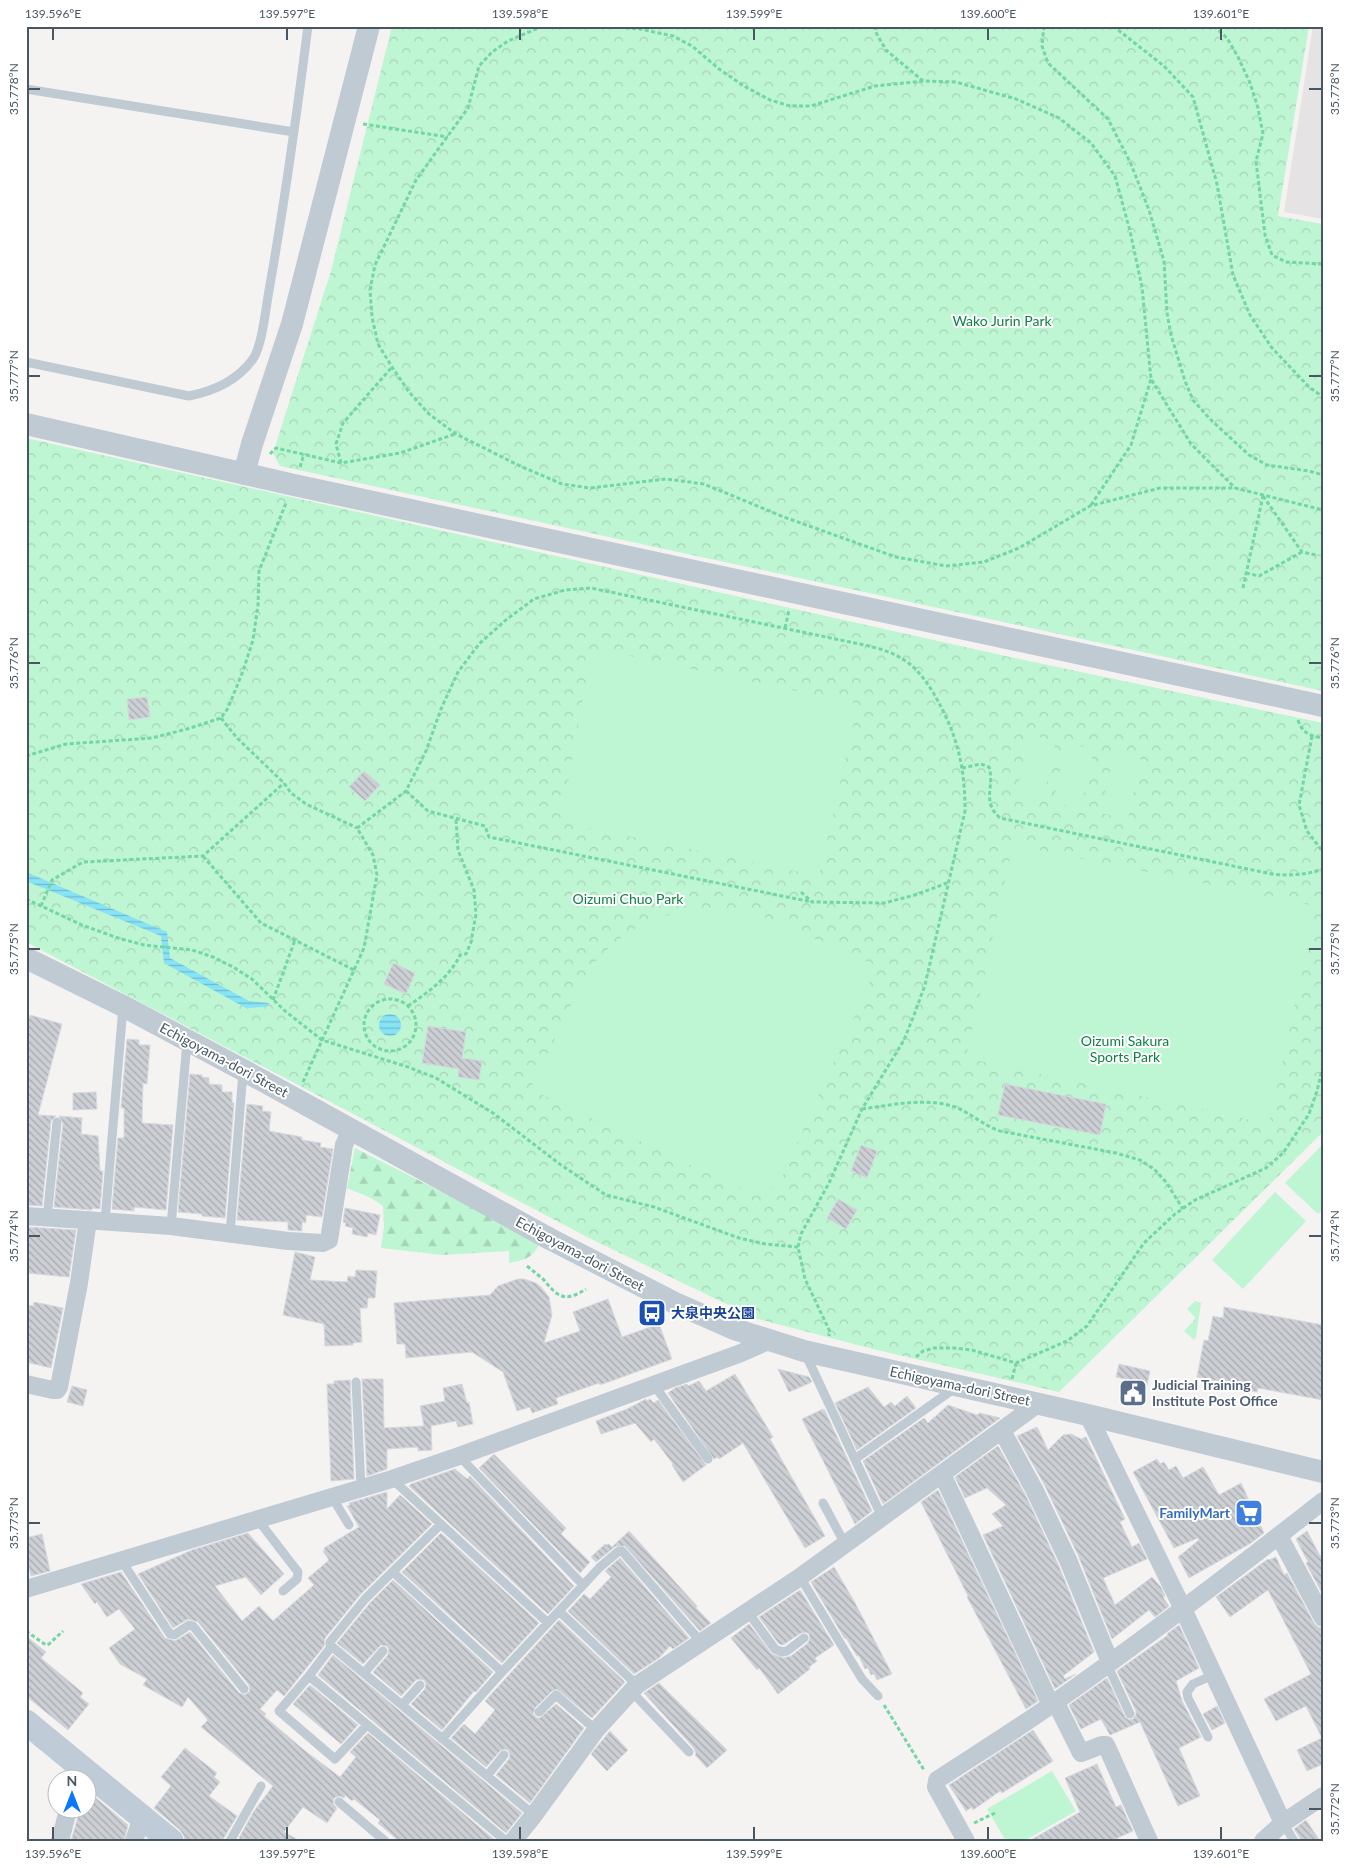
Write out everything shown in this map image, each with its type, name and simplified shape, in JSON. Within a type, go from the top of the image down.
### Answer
[{"type":"main road","points":[[26,1722],[76,1770]]},
{"type":"main road","points":[[98,1786],[142,1817],[171,1841]]},
{"type":"street","points":[[244,474],[252,444],[292,324],[369,26]]},
{"type":"street","points":[[26,424],[294,485],[1323,706]]},
{"type":"street","name":"Echigoyama-dori Street","points":[[26,958],[123,1006],[243,1070],[550,1239],[675,1303],[734,1329],[804,1351],[1088,1414],[1323,1472]]},
{"type":"street","points":[[26,1216],[171,1226],[288,1241],[328,1242],[344,1145],[351,1129]]},
{"type":"street","points":[[26,1384],[53,1390],[57,1390],[59,1387],[80,1283],[97,1220]]},
{"type":"street","points":[[28,1586],[258,1520],[392,1479],[741,1354],[768,1341]]},
{"type":"street","points":[[513,1841],[596,1730],[634,1688],[800,1577],[1040,1403]]},
{"type":"street","points":[[1088,1414],[1183,1609],[1283,1823]]},
{"type":"street","points":[[1002,1431],[1034,1488],[1068,1560],[1109,1663]]},
{"type":"street","points":[[942,1474],[1053,1703],[1081,1753],[1106,1745],[1148,1841]]},
{"type":"street","points":[[963,1835],[936,1783],[937,1780],[1053,1703],[1109,1663],[1183,1609],[1323,1501]]},
{"type":"street","points":[[1279,1536],[1323,1618]]},
{"type":"street","points":[[1263,1841],[1283,1823],[1323,1796]]},
{"type":"street","points":[[134,1841],[142,1817]]},
{"type":"street","points":[[60,1841],[65,1820]]},
{"type":"lane","points":[[26,362],[189,396],[228,383],[254,358],[261,334],[294,132],[308,26]]},
{"type":"lane","points":[[26,88],[294,132]]},
{"type":"lane","points":[[97,1220],[123,1006]]},
{"type":"lane","points":[[171,1226],[187,1040]]},
{"type":"lane","points":[[230,1234],[243,1070]]},
{"type":"lane","points":[[48,1218],[56,1122]]},
{"type":"lane","points":[[804,1351],[882,1517]]},
{"type":"lane","points":[[356,1382],[361,1488]]},
{"type":"lane","points":[[654,1385],[708,1459]]},
{"type":"lane","points":[[855,1459],[958,1386]]},
{"type":"lane","points":[[458,1456],[583,1585]]},
{"type":"lane","points":[[392,1479],[548,1623]]},
{"type":"lane","points":[[332,1497],[349,1525]]},
{"type":"lane","points":[[823,1503],[845,1544]]},
{"type":"lane","points":[[258,1520],[298,1572],[297,1578],[283,1591]]},
{"type":"lane","points":[[442,1524],[365,1599],[330,1642],[332,1647],[534,1815]]},
{"type":"lane","points":[[442,1739],[583,1585],[618,1551],[622,1551],[701,1642]]},
{"type":"lane","points":[[121,1560],[170,1634],[174,1635],[190,1625],[193,1626],[244,1689]]},
{"type":"lane","points":[[393,1572],[502,1672]]},
{"type":"lane","points":[[800,1577],[862,1679],[878,1696]]},
{"type":"lane","points":[[559,1611],[634,1688],[689,1752]]},
{"type":"lane","points":[[748,1612],[778,1651],[787,1651],[804,1638]]},
{"type":"lane","points":[[332,1647],[279,1711],[333,1758],[337,1758],[367,1725]]},
{"type":"lane","points":[[364,1673],[383,1651]]},
{"type":"lane","points":[[1109,1663],[1130,1714]]},
{"type":"lane","points":[[1208,1737],[1188,1698],[1187,1692],[1193,1684],[1213,1675]]},
{"type":"lane","points":[[309,1676],[506,1841]]},
{"type":"lane","points":[[402,1705],[420,1684]]},
{"type":"lane","points":[[539,1712],[556,1695],[596,1730]]},
{"type":"lane","points":[[487,1776],[504,1755]]},
{"type":"lane","points":[[230,1841],[261,1786]]},
{"type":"lane","points":[[339,1802],[385,1841]]},
{"type":"lane","points":[[1283,1823],[1294,1841]]},
{"type":"path","points":[[543,26],[508,41],[492,52],[479,66],[468,108],[416,180],[375,265],[370,290],[372,317],[378,344],[409,392],[429,414],[456,434],[520,466],[562,484],[590,488],[666,479],[704,484],[784,517],[896,557],[946,566],[984,562],[1019,548],[1090,506],[1160,488],[1235,488],[1323,510]]},
{"type":"path","points":[[606,26],[640,29],[673,36],[692,46],[719,69],[744,86],[770,100],[790,106],[810,106],[875,86],[924,81],[956,82],[1016,99],[1059,118],[1091,143],[1115,176],[1130,231],[1142,287],[1151,379],[1132,445],[1090,506]]},
{"type":"path","points":[[875,26],[874,31],[886,50],[924,81]]},
{"type":"path","points":[[1044,26],[1042,46],[1048,63],[1108,119],[1132,164],[1149,210],[1164,261],[1166,313],[1185,381],[1193,400],[1211,420],[1249,455],[1267,465],[1323,475]]},
{"type":"path","points":[[1113,26],[1164,66],[1193,97],[1216,184],[1233,276],[1250,315],[1272,348],[1309,387],[1323,397]]},
{"type":"path","points":[[1214,26],[1227,38],[1238,57],[1250,83],[1258,108],[1262,134],[1256,161],[1265,235],[1272,255],[1286,262],[1323,264]]},
{"type":"path","points":[[345,122],[448,137]]},
{"type":"path","points":[[341,463],[336,444],[343,423],[392,367]]},
{"type":"path","points":[[1151,379],[1191,444],[1235,488]]},
{"type":"path","points":[[276,448],[341,463],[400,454],[456,434]]},
{"type":"path","points":[[26,756],[66,744],[152,738],[221,718],[237,688],[252,640],[258,605],[259,571],[294,485]]},
{"type":"path","points":[[1263,495],[1302,552]]},
{"type":"path","points":[[1243,588],[1263,495]]},
{"type":"path","points":[[1246,573],[1259,576],[1302,552],[1316,555]]},
{"type":"path","points":[[357,828],[406,790],[426,751],[441,709],[458,672],[479,644],[507,619],[534,599],[565,590],[590,588],[850,642],[892,654],[904,660],[925,679],[955,734],[965,788],[965,811],[924,985],[914,1015],[904,1040],[862,1109],[830,1183],[801,1234],[798,1248],[805,1279],[830,1332],[826,1356]]},
{"type":"path","points":[[221,718],[237,738],[284,782],[291,793],[306,804],[357,828],[373,855],[376,875],[364,948],[296,1099]]},
{"type":"path","points":[[1323,738],[1312,736],[1299,805],[1307,831],[1323,852]]},
{"type":"path","points":[[962,768],[981,764],[988,767],[990,772],[991,808],[1000,818],[1272,874],[1287,876],[1305,875],[1323,870]]},
{"type":"path","points":[[41,906],[52,880],[83,862],[203,856],[284,782]]},
{"type":"path","points":[[406,790],[428,812],[485,826],[489,837],[812,902],[884,904],[915,895],[948,882]]},
{"type":"path","points":[[408,1006],[428,992],[456,965],[460,955],[466,954],[471,942],[476,914],[474,890],[458,850],[456,819]]},
{"type":"path","points":[[203,856],[261,923],[354,970]]},
{"type":"path","points":[[801,892],[812,902]]},
{"type":"path","points":[[26,899],[82,925],[118,938],[144,945],[192,950],[213,957],[233,967],[252,979],[273,1000],[322,1040],[381,1058],[436,1078],[485,1108],[561,1165],[606,1195],[654,1207],[739,1238],[798,1248]]},
{"type":"path","points":[[273,1000],[295,940]]},
{"type":"path","points":[[390,998],[408,1006],[415,1016],[416,1023],[413,1038],[408,1045],[392,1051],[383,1050],[375,1047],[369,1041],[365,1033],[364,1017],[374,1004],[390,998]]},
{"type":"path","points":[[381,1058],[383,1050]]},
{"type":"path","points":[[900,1373],[915,1357],[934,1348],[972,1350],[1016,1363],[1067,1341],[1087,1326],[1144,1243],[1183,1209],[1195,1200],[1266,1168],[1283,1153],[1309,1114],[1323,1066]]},
{"type":"path","points":[[862,1109],[932,1102],[955,1108],[990,1127],[1000,1130],[1116,1153],[1140,1160],[1166,1182],[1183,1209]]},
{"type":"path","points":[[528,1266],[552,1292],[561,1297],[576,1295],[586,1289]]},
{"type":"path","points":[[26,1631],[46,1645],[63,1631]]},
{"type":"path","points":[[878,1696],[930,1780],[936,1783]]},
{"type":"path","points":[[963,1835],[995,1813]]},
{"type":"shaded area","points":[[1313,26],[1323,26],[1323,219],[1284,212]]},
{"type":"green space","name":"Wako Jurin Park","points":[[392,26],[1309,26],[1278,216],[1323,224],[1323,691],[280,466],[273,453],[331,271]]},
{"type":"green space","name":"Oizumi Chuo Park","points":[[26,438],[1010,657],[1323,723],[1323,1132],[1059,1392],[877,1350],[758,1319],[593,1240],[26,942]]},
{"type":"green space","points":[[592,648],[858,704],[819,876],[561,822]]},
{"type":"green space","points":[[1029,735],[1056,741],[1043,800],[1016,795]]},
{"type":"green space","points":[[1066,743],[1094,749],[1081,809],[1053,803]]},
{"type":"green space","points":[[1114,753],[1141,759],[1128,819],[1101,813]]},
{"type":"green space","name":"Oizumi Sakura Sports Park","points":[[1013,845],[1316,906],[1269,1124],[966,1058]]},
{"type":"green space","points":[[705,908],[757,914],[877,966],[778,1186],[756,1196],[530,1089],[589,969],[602,955],[614,943],[640,926],[670,915]]},
{"type":"green space","points":[[1323,1144],[1323,1209],[1318,1214],[1285,1183]]},
{"type":"green space","points":[[355,1148],[540,1242],[538,1247],[532,1255],[509,1263],[509,1251],[443,1255],[381,1248],[384,1227],[383,1206],[371,1198],[347,1188]]},
{"type":"green space","points":[[1275,1192],[1306,1221],[1243,1289],[1212,1260]]},
{"type":"green space","points":[[1195,1301],[1201,1303],[1194,1340],[1184,1331],[1196,1318],[1187,1309]]},
{"type":"green space","points":[[1052,1771],[1076,1811],[1024,1841],[1006,1841],[987,1809]]},
{"type":"water","points":[[26,872],[167,932],[170,958],[249,1001],[269,1003],[266,1007],[246,1008],[164,963],[161,936],[26,881]]},
{"type":"water","points":[[390,1014],[398,1017],[401,1025],[398,1033],[390,1036],[382,1033],[379,1025],[382,1017]]},
{"type":"building","points":[[147,697],[150,717],[129,720],[127,699]]},
{"type":"building","points":[[364,771],[380,785],[365,801],[349,787]]},
{"type":"building","points":[[393,963],[415,973],[406,994],[384,984]]},
{"type":"building","points":[[30,1015],[62,1024],[38,1115],[56,1116],[51,1121],[42,1206],[26,1205],[28,1183],[26,1183],[26,1028]]},
{"type":"building","points":[[428,1026],[466,1032],[462,1058],[482,1061],[479,1080],[458,1077],[459,1069],[422,1063]]},
{"type":"building","points":[[127,1039],[139,1040],[139,1045],[150,1045],[147,1084],[143,1083],[142,1123],[173,1125],[166,1210],[134,1207],[134,1211],[112,1209],[118,1138],[124,1138],[124,1108],[121,1108]]},
{"type":"building","points":[[190,1074],[209,1078],[209,1084],[222,1085],[222,1092],[232,1092],[232,1103],[234,1103],[225,1218],[178,1212]]},
{"type":"building","points":[[1005,1084],[1106,1104],[1100,1135],[998,1115]]},
{"type":"building","points":[[96,1092],[97,1109],[73,1110],[73,1093]]},
{"type":"building","points":[[247,1104],[263,1106],[262,1111],[271,1112],[269,1131],[302,1137],[302,1140],[321,1143],[320,1147],[333,1149],[322,1217],[306,1215],[306,1223],[302,1222],[302,1231],[288,1230],[288,1222],[237,1220]]},
{"type":"building","points":[[59,1116],[82,1118],[81,1134],[98,1136],[100,1171],[103,1171],[100,1209],[54,1207],[63,1123]]},
{"type":"building","points":[[861,1145],[877,1151],[867,1178],[851,1171]]},
{"type":"building","points":[[838,1199],[857,1210],[846,1229],[827,1218]]},
{"type":"building","points":[[345,1208],[380,1215],[376,1235],[368,1233],[367,1237],[352,1234],[353,1228],[345,1226],[346,1223],[343,1222]]},
{"type":"building","points":[[26,1227],[76,1230],[69,1277],[26,1273]]},
{"type":"building","points":[[295,1252],[315,1257],[310,1280],[347,1282],[348,1276],[355,1277],[356,1270],[377,1271],[375,1298],[368,1298],[367,1308],[360,1308],[362,1342],[353,1343],[353,1345],[325,1346],[324,1324],[283,1315]]},
{"type":"building","points":[[518,1279],[536,1283],[549,1297],[552,1315],[544,1343],[580,1331],[573,1312],[608,1299],[622,1337],[659,1324],[672,1359],[600,1385],[599,1383],[556,1398],[558,1404],[532,1413],[530,1407],[517,1411],[503,1372],[472,1352],[406,1358],[405,1344],[397,1344],[394,1303],[490,1295],[498,1286]]},
{"type":"building","points":[[34,1302],[63,1308],[51,1368],[26,1362],[26,1305],[33,1306]]},
{"type":"building","points":[[1224,1307],[1323,1325],[1323,1400],[1258,1388],[1257,1392],[1222,1386],[1223,1382],[1197,1377],[1204,1340],[1208,1341],[1213,1316],[1223,1318]]},
{"type":"building","points":[[1119,1364],[1150,1371],[1142,1407],[1131,1404],[1120,1397],[1125,1379],[1116,1377]]},
{"type":"building","points":[[778,1369],[809,1377],[812,1382],[789,1392]]},
{"type":"building","points":[[735,1374],[773,1437],[770,1439],[825,1536],[805,1548],[743,1443],[719,1459],[717,1457],[714,1459],[668,1393],[675,1388],[687,1384],[688,1386],[699,1381],[706,1391]]},
{"type":"building","points":[[362,1379],[383,1379],[384,1428],[424,1426],[420,1406],[445,1401],[443,1388],[462,1384],[467,1403],[469,1402],[473,1424],[458,1427],[456,1421],[431,1426],[432,1450],[418,1451],[418,1447],[387,1449],[387,1469],[367,1476]]},
{"type":"building","points":[[350,1380],[354,1479],[331,1481],[327,1384],[334,1384],[334,1381]]},
{"type":"building","points":[[72,1386],[87,1390],[83,1406],[67,1402]]},
{"type":"building","points":[[868,1387],[884,1407],[891,1402],[895,1406],[907,1396],[916,1408],[857,1450],[835,1403]]},
{"type":"building","points":[[646,1399],[647,1401],[650,1399],[654,1403],[658,1400],[706,1465],[683,1482],[673,1464],[654,1439],[651,1442],[635,1423],[601,1434],[596,1421],[627,1409]]},
{"type":"building","points":[[948,1405],[977,1415],[980,1413],[1000,1418],[883,1504],[863,1461],[924,1418],[928,1423]]},
{"type":"building","points":[[823,1409],[872,1511],[855,1524],[802,1419]]},
{"type":"building","points":[[1037,1427],[1048,1450],[1063,1435],[1071,1434],[1081,1439],[1086,1437],[1125,1519],[1120,1522],[1132,1547],[1139,1543],[1147,1559],[1103,1578],[1115,1605],[1152,1577],[1161,1587],[1165,1596],[1163,1597],[1169,1606],[1155,1617],[1149,1610],[1112,1639],[1078,1555],[1044,1484],[1017,1436]]},
{"type":"building","points":[[998,1446],[1025,1494],[1058,1564],[1094,1652],[1063,1676],[1065,1679],[1076,1674],[1055,1689],[983,1535],[1003,1526],[992,1514],[1006,1505],[987,1488],[965,1498],[955,1477]]},
{"type":"building","points":[[494,1454],[566,1528],[561,1534],[590,1562],[580,1573],[479,1468]]},
{"type":"building","points":[[1157,1459],[1160,1464],[1164,1462],[1169,1470],[1176,1466],[1183,1478],[1203,1467],[1219,1495],[1241,1483],[1264,1533],[1251,1543],[1189,1578],[1178,1557],[1199,1540],[1198,1538],[1174,1548],[1133,1472]]},
{"type":"building","points":[[455,1469],[467,1479],[470,1476],[574,1586],[548,1614],[409,1486]]},
{"type":"building","points":[[938,1490],[1038,1701],[1026,1709],[967,1597],[921,1502]]},
{"type":"building","points":[[387,1492],[387,1509],[400,1495],[432,1524],[360,1595],[325,1638],[324,1646],[284,1696],[277,1690],[260,1709],[266,1714],[264,1716],[304,1750],[340,1777],[356,1757],[350,1752],[368,1733],[496,1841],[399,1841],[378,1823],[380,1820],[354,1799],[352,1801],[345,1795],[344,1798],[340,1796],[334,1798],[333,1804],[337,1808],[327,1823],[303,1807],[284,1832],[300,1841],[243,1841],[239,1838],[254,1811],[273,1786],[201,1727],[208,1720],[188,1697],[182,1707],[143,1685],[147,1679],[120,1664],[109,1648],[135,1629],[119,1609],[107,1617],[81,1584],[121,1572],[165,1638],[175,1641],[190,1632],[239,1693],[245,1695],[250,1691],[249,1685],[198,1622],[188,1619],[173,1628],[138,1574],[192,1550],[248,1533],[284,1574],[261,1595],[246,1577],[215,1586],[242,1621],[259,1606],[273,1621],[314,1585],[308,1578],[329,1560],[323,1551],[325,1550],[324,1548],[359,1527],[347,1506],[350,1505],[349,1503]]},
{"type":"building","points":[[629,1531],[711,1623],[700,1631],[625,1546],[616,1546],[596,1562],[591,1557],[605,1544],[609,1544],[612,1547]]},
{"type":"building","points":[[1307,1531],[1320,1556],[1323,1555],[1323,1595],[1296,1539]]},
{"type":"building","points":[[441,1533],[539,1623],[502,1663],[402,1572]]},
{"type":"building","points":[[42,1534],[50,1571],[31,1576],[26,1555],[26,1538]]},
{"type":"building","points":[[1276,1557],[1284,1575],[1287,1573],[1314,1623],[1323,1629],[1323,1764],[1307,1771],[1297,1750],[1322,1738],[1306,1706],[1276,1721],[1264,1699],[1311,1674],[1268,1590],[1230,1617],[1216,1597],[1268,1559]]},
{"type":"building","points":[[620,1558],[689,1638],[673,1649],[670,1646],[659,1658],[634,1674],[568,1611],[584,1594],[590,1599],[611,1577],[605,1571]]},
{"type":"building","points":[[834,1567],[892,1674],[877,1680],[874,1674],[871,1675],[868,1668],[865,1669],[859,1656],[857,1656],[845,1639],[811,1582]]},
{"type":"building","points":[[393,1580],[493,1672],[476,1692],[474,1691],[442,1730],[411,1704],[425,1689],[426,1684],[424,1680],[416,1680],[401,1696],[373,1672],[388,1655],[389,1649],[387,1646],[381,1645],[363,1664],[337,1643],[370,1603]]},
{"type":"building","points":[[800,1590],[834,1645],[815,1658],[817,1661],[809,1667],[810,1669],[778,1694],[759,1668],[757,1670],[731,1638],[749,1624],[772,1654],[783,1658],[791,1656],[808,1643],[809,1634],[806,1632],[801,1633],[783,1645],[779,1644],[759,1617]]},
{"type":"building","points":[[559,1620],[625,1682],[592,1718],[557,1689],[552,1691],[535,1708],[533,1714],[540,1718],[556,1704],[584,1728],[530,1803],[496,1775],[509,1759],[508,1750],[500,1751],[486,1767],[451,1738],[464,1724],[475,1734],[495,1710],[485,1701]]},
{"type":"building","points":[[1179,1625],[1199,1668],[1176,1681],[1182,1701],[1201,1737],[1179,1748],[1200,1796],[1178,1806],[1140,1722],[1110,1735],[1101,1719],[1081,1729],[1069,1705],[1107,1678],[1125,1717],[1129,1720],[1133,1719],[1136,1711],[1117,1671]]},
{"type":"building","points":[[26,1636],[46,1652],[41,1658],[83,1693],[80,1697],[89,1704],[68,1730],[26,1696]]},
{"type":"building","points":[[333,1655],[522,1813],[506,1833],[318,1675]]},
{"type":"building","points":[[659,1683],[727,1750],[707,1768],[695,1755],[694,1748],[644,1693]]},
{"type":"building","points":[[310,1685],[358,1725],[341,1744],[293,1704]]},
{"type":"building","points":[[1217,1706],[1225,1723],[1212,1730],[1203,1714]]},
{"type":"building","points":[[1033,1730],[1053,1761],[1002,1793],[1000,1791],[973,1810],[972,1807],[966,1811],[949,1785]]},
{"type":"building","points":[[610,1731],[628,1750],[607,1771],[591,1754]]},
{"type":"building","points":[[185,1748],[217,1773],[214,1777],[220,1782],[209,1796],[237,1816],[222,1841],[185,1841],[180,1830],[154,1808],[171,1786],[161,1777]]},
{"type":"building","points":[[1097,1764],[1116,1807],[1121,1805],[1133,1831],[1111,1841],[1029,1841],[1080,1812],[1065,1778]]},
{"type":"building","points":[[98,1800],[128,1825],[124,1841],[71,1841],[77,1820],[98,1820]]},
{"type":"building","points":[[1306,1820],[1320,1841],[1301,1841],[1294,1829]]},
{"type":"place","name":"大泉中央公園","points":[[652,1313]]},
{"type":"place","name":"Judicial Training Institute Post Office","points":[[1133,1393]]},
{"type":"place","name":"FamilyMart","points":[[1249,1513]]}]
